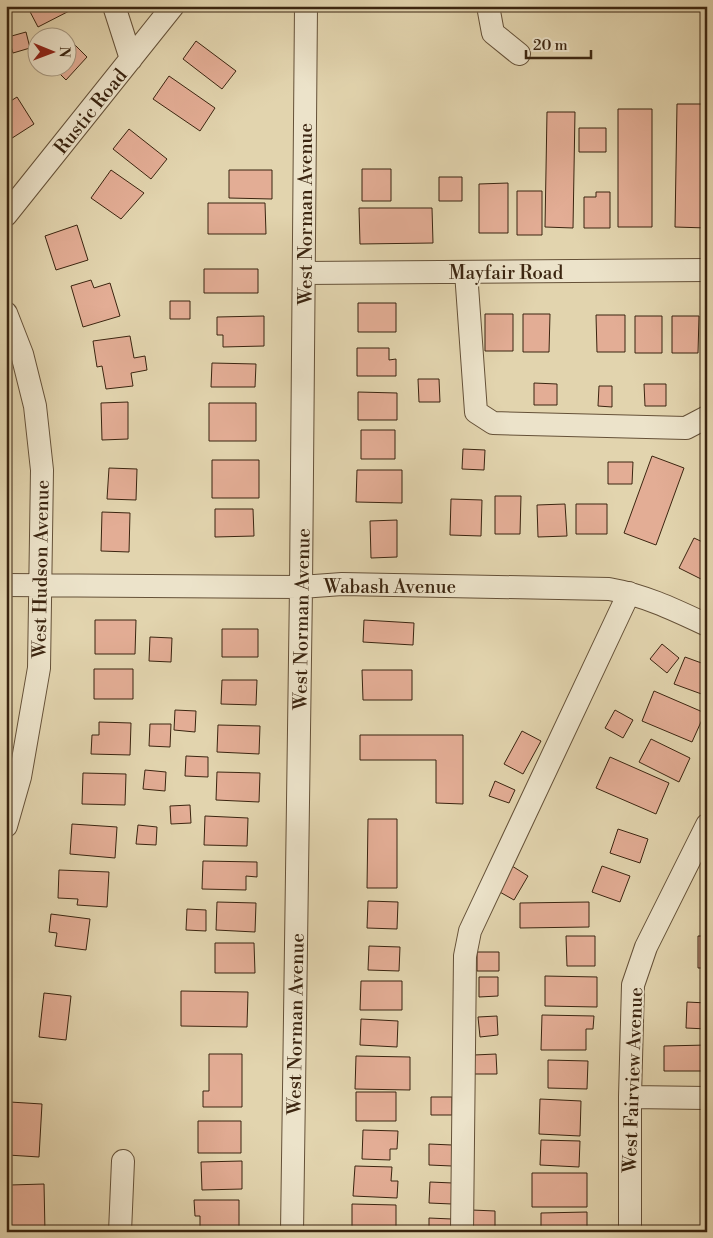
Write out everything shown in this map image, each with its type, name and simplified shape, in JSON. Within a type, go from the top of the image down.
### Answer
[{"type":"street","points":[[114,6],[131,59]]},
{"type":"street","name":"Rustic Road","points":[[6,215],[173,6]]},
{"type":"street","name":"West Norman Avenue","points":[[292,1232],[301,587],[306,6]]},
{"type":"street","points":[[488,6],[493,32],[519,54]]},
{"type":"street","name":"Mayfair Road","points":[[304,273],[707,270]]},
{"type":"street","points":[[466,272],[476,412],[493,423],[686,428],[707,417]]},
{"type":"street","name":"West Hudson Avenue","points":[[6,313],[22,354],[35,406],[40,441],[41,585],[39,668],[33,712],[20,777],[6,826]]},
{"type":"street","name":"Wabash Avenue","points":[[6,585],[301,587],[342,584],[552,587],[609,590],[629,593],[660,603],[707,626]]},
{"type":"street","points":[[462,1232],[465,956],[470,931],[629,593]]},
{"type":"street","name":"West Fairview Avenue","points":[[630,1232],[631,1004],[638,966],[707,825]]},
{"type":"street","points":[[630,1097],[707,1098]]},
{"type":"street","points":[[120,1232],[122,1161]]},
{"type":"building","points":[[27,6],[74,6],[75,8],[38,27]]},
{"type":"building","points":[[26,32],[28,49],[13,53],[8,37]]},
{"type":"building","points":[[196,41],[236,71],[222,89],[183,59]]},
{"type":"building","points":[[78,48],[87,57],[78,67]]},
{"type":"building","points":[[169,76],[215,108],[200,131],[153,99]]},
{"type":"building","points":[[17,97],[34,124],[6,142],[6,104]]},
{"type":"building","points":[[677,104],[707,104],[707,228],[675,227]]},
{"type":"building","points":[[618,109],[652,109],[652,227],[618,227]]},
{"type":"building","points":[[547,112],[575,112],[573,228],[545,227]]},
{"type":"building","points":[[579,128],[606,128],[606,152],[579,152]]},
{"type":"building","points":[[129,129],[167,159],[151,179],[113,149]]},
{"type":"building","points":[[362,169],[391,169],[391,201],[362,201]]},
{"type":"building","points":[[111,170],[144,193],[121,219],[91,198]]},
{"type":"building","points":[[229,170],[272,170],[272,199],[229,198]]},
{"type":"building","points":[[439,177],[462,177],[462,201],[439,201]]},
{"type":"building","points":[[508,183],[508,233],[479,233],[479,184]]},
{"type":"building","points":[[517,191],[542,191],[542,235],[517,235]]},
{"type":"building","points":[[596,192],[610,192],[610,228],[584,228],[584,197],[596,197]]},
{"type":"building","points":[[208,203],[265,203],[266,234],[208,234]]},
{"type":"building","points":[[359,208],[432,208],[433,243],[360,244]]},
{"type":"building","points":[[77,225],[88,260],[56,270],[45,236]]},
{"type":"building","points":[[204,269],[258,269],[258,293],[204,293]]},
{"type":"building","points":[[91,280],[94,288],[110,283],[120,316],[83,327],[71,286]]},
{"type":"building","points":[[170,301],[190,301],[190,319],[170,319]]},
{"type":"building","points":[[358,303],[396,303],[396,332],[358,332]]},
{"type":"building","points":[[485,314],[513,314],[513,351],[485,351]]},
{"type":"building","points":[[523,314],[550,314],[549,352],[523,352]]},
{"type":"building","points":[[596,315],[625,315],[625,352],[597,352]]},
{"type":"building","points":[[264,316],[264,346],[223,347],[223,335],[217,335],[217,317]]},
{"type":"building","points":[[635,316],[662,316],[662,353],[635,353]]},
{"type":"building","points":[[672,316],[699,316],[698,353],[672,353]]},
{"type":"building","points":[[130,336],[134,358],[145,356],[147,370],[131,373],[133,386],[106,389],[102,366],[97,367],[93,341]]},
{"type":"building","points":[[357,348],[389,348],[389,360],[396,359],[396,376],[357,376]]},
{"type":"building","points":[[212,363],[256,364],[255,387],[211,387]]},
{"type":"building","points":[[418,379],[439,379],[440,402],[419,402]]},
{"type":"building","points":[[534,383],[557,384],[557,405],[534,405]]},
{"type":"building","points":[[644,384],[666,384],[666,406],[645,406]]},
{"type":"building","points":[[599,386],[612,386],[612,407],[598,406]]},
{"type":"building","points":[[358,392],[397,393],[397,420],[358,420]]},
{"type":"building","points":[[128,402],[128,439],[102,440],[101,403]]},
{"type":"building","points":[[209,403],[256,403],[256,441],[209,441]]},
{"type":"building","points":[[361,430],[395,430],[395,459],[361,459]]},
{"type":"building","points":[[463,449],[485,450],[484,470],[462,469]]},
{"type":"building","points":[[652,456],[684,468],[656,545],[624,533]]},
{"type":"building","points":[[212,460],[259,460],[259,498],[212,498]]},
{"type":"building","points":[[608,462],[633,462],[632,484],[608,484]]},
{"type":"building","points":[[109,468],[137,469],[136,500],[107,499]]},
{"type":"building","points":[[357,470],[402,470],[402,503],[356,502]]},
{"type":"building","points":[[495,496],[521,496],[520,534],[495,534]]},
{"type":"building","points":[[451,499],[482,500],[481,536],[450,535]]},
{"type":"building","points":[[565,504],[567,536],[538,537],[537,505]]},
{"type":"building","points":[[576,504],[607,504],[607,534],[576,534]]},
{"type":"building","points":[[215,509],[253,509],[254,536],[215,537]]},
{"type":"building","points":[[102,512],[130,513],[129,552],[101,551]]},
{"type":"building","points":[[397,520],[397,557],[371,558],[370,521]]},
{"type":"building","points":[[694,538],[707,544],[707,582],[679,568]]},
{"type":"building","points":[[95,620],[136,620],[135,654],[95,654]]},
{"type":"building","points":[[364,620],[414,623],[413,645],[363,642]]},
{"type":"building","points":[[222,629],[258,629],[258,657],[222,657]]},
{"type":"building","points":[[150,637],[172,638],[171,662],[149,661]]},
{"type":"building","points":[[662,644],[679,658],[667,673],[650,659]]},
{"type":"building","points":[[685,657],[707,665],[707,696],[674,684]]},
{"type":"building","points":[[94,669],[133,669],[133,699],[94,699]]},
{"type":"building","points":[[362,670],[412,670],[412,700],[363,700]]},
{"type":"building","points":[[222,680],[257,680],[256,705],[221,704]]},
{"type":"building","points":[[654,691],[705,713],[692,742],[642,721]]},
{"type":"building","points":[[175,710],[196,711],[195,732],[174,730]]},
{"type":"building","points":[[615,710],[633,720],[623,738],[605,728]]},
{"type":"building","points":[[99,722],[131,723],[130,755],[91,754],[92,735],[99,735]]},
{"type":"building","points":[[150,724],[171,724],[170,747],[149,746]]},
{"type":"building","points":[[218,725],[260,726],[259,754],[217,752]]},
{"type":"building","points":[[522,731],[541,741],[523,774],[504,764]]},
{"type":"building","points":[[360,735],[463,735],[463,804],[436,803],[436,760],[360,760]]},
{"type":"building","points":[[651,739],[690,758],[679,782],[639,762]]},
{"type":"building","points":[[186,756],[208,757],[208,777],[185,776]]},
{"type":"building","points":[[610,757],[669,783],[656,814],[596,788]]},
{"type":"building","points":[[145,770],[166,772],[165,791],[143,789]]},
{"type":"building","points":[[217,772],[260,773],[259,802],[216,800]]},
{"type":"building","points":[[83,773],[126,774],[125,805],[82,804]]},
{"type":"building","points":[[495,781],[515,790],[509,803],[489,796]]},
{"type":"building","points":[[190,805],[191,823],[171,824],[170,806]]},
{"type":"building","points":[[205,816],[248,818],[247,846],[204,845]]},
{"type":"building","points":[[368,819],[397,819],[397,888],[367,888]]},
{"type":"building","points":[[72,824],[117,827],[115,858],[70,854]]},
{"type":"building","points":[[138,825],[157,827],[156,845],[136,844]]},
{"type":"building","points":[[618,829],[648,839],[640,863],[610,853]]},
{"type":"building","points":[[203,861],[257,862],[257,877],[246,876],[246,890],[202,889]]},
{"type":"building","points":[[512,866],[528,876],[514,900],[498,891]]},
{"type":"building","points":[[602,866],[630,876],[620,902],[592,892]]},
{"type":"building","points":[[59,870],[109,872],[107,907],[77,905],[78,899],[58,898]]},
{"type":"building","points":[[368,901],[398,902],[397,929],[367,928]]},
{"type":"building","points":[[217,902],[256,903],[255,932],[216,930]]},
{"type":"building","points":[[589,902],[589,927],[520,928],[520,903]]},
{"type":"building","points":[[187,909],[206,910],[206,931],[186,930]]},
{"type":"building","points":[[51,914],[90,919],[86,950],[55,946],[57,933],[49,932]]},
{"type":"building","points":[[566,936],[595,936],[595,966],[567,966]]},
{"type":"building","points":[[698,936],[707,936],[707,968],[698,968]]},
{"type":"building","points":[[215,943],[254,943],[255,973],[215,973]]},
{"type":"building","points":[[369,946],[400,947],[399,971],[368,970]]},
{"type":"building","points":[[477,952],[499,952],[499,971],[477,971]]},
{"type":"building","points":[[545,976],[597,977],[597,1007],[545,1006]]},
{"type":"building","points":[[479,977],[498,977],[498,996],[479,997]]},
{"type":"building","points":[[361,981],[402,981],[402,1010],[360,1010]]},
{"type":"building","points":[[181,991],[248,992],[247,1027],[181,1026]]},
{"type":"building","points":[[44,993],[71,996],[66,1040],[39,1037]]},
{"type":"building","points":[[687,1002],[707,1003],[707,1029],[686,1028]]},
{"type":"building","points":[[542,1015],[594,1016],[593,1029],[586,1029],[586,1050],[541,1050]]},
{"type":"building","points":[[497,1016],[498,1035],[480,1037],[478,1017]]},
{"type":"building","points":[[361,1019],[398,1021],[397,1047],[360,1045]]},
{"type":"building","points":[[707,1045],[707,1071],[664,1071],[664,1046]]},
{"type":"building","points":[[209,1054],[242,1054],[242,1107],[203,1107],[203,1091],[209,1091]]},
{"type":"building","points":[[496,1054],[497,1074],[474,1074],[474,1055]]},
{"type":"building","points":[[356,1056],[410,1057],[410,1090],[355,1089]]},
{"type":"building","points":[[548,1060],[588,1061],[587,1089],[548,1088]]},
{"type":"building","points":[[356,1092],[396,1092],[396,1121],[356,1121]]},
{"type":"building","points":[[431,1097],[452,1097],[452,1115],[431,1115]]},
{"type":"building","points":[[540,1099],[581,1101],[580,1136],[539,1134]]},
{"type":"building","points":[[10,1102],[42,1104],[39,1157],[8,1155]]},
{"type":"building","points":[[198,1121],[241,1121],[241,1153],[198,1153]]},
{"type":"building","points":[[363,1130],[398,1131],[397,1149],[390,1149],[390,1160],[362,1159]]},
{"type":"building","points":[[541,1140],[580,1141],[579,1167],[540,1165]]},
{"type":"building","points":[[429,1144],[452,1145],[452,1166],[429,1165]]},
{"type":"building","points":[[242,1161],[242,1189],[202,1190],[201,1162]]},
{"type":"building","points":[[355,1166],[392,1167],[391,1181],[398,1181],[397,1198],[353,1196]]},
{"type":"building","points":[[532,1173],[587,1173],[587,1207],[532,1207]]},
{"type":"building","points":[[430,1182],[453,1183],[452,1204],[429,1203]]},
{"type":"building","points":[[44,1184],[45,1232],[11,1232],[10,1185]]},
{"type":"building","points":[[194,1200],[239,1200],[239,1230],[200,1230],[200,1216],[195,1216]]},
{"type":"building","points":[[352,1204],[396,1205],[396,1232],[352,1232]]},
{"type":"building","points":[[472,1210],[495,1211],[495,1232],[472,1232]]},
{"type":"building","points":[[587,1212],[587,1232],[541,1232],[541,1213]]},
{"type":"building","points":[[429,1218],[452,1219],[452,1232],[429,1232]]}]
